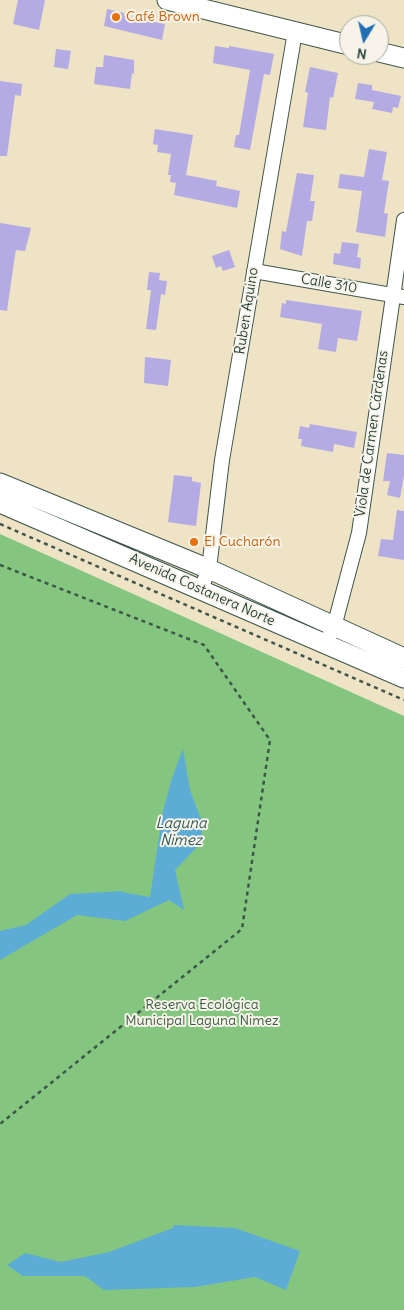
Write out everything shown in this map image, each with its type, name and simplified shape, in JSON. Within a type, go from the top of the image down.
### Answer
[{"type":"street","points":[[167,0],[339,43]]},
{"type":"street","name":"Ruben Aquino","points":[[201,589],[209,569],[222,460],[295,32]]},
{"type":"street","points":[[389,54],[404,58]]},
{"type":"street","name":"Viola de Carmen Cárdenas","points":[[326,644],[334,627],[359,533],[398,296],[404,220]]},
{"type":"street","name":"Calle 310","points":[[254,271],[398,296]]},
{"type":"street","name":"Avenida Costanera Norte","points":[[0,483],[209,569],[404,658]]},
{"type":"street","name":"Avenida Costanera Norte","points":[[0,503],[404,678]]},
{"type":"path","points":[[0,524],[404,700]]},
{"type":"path","points":[[0,564],[204,645],[270,740],[242,929],[0,1124]]},
{"type":"green space","name":"Reserva Ecológica Municipal Laguna Nimez","points":[[0,534],[404,716],[404,1310],[0,1310]]},
{"type":"water","name":"Laguna Nimez","points":[[183,749],[190,790],[202,822],[202,842],[175,870],[184,910],[169,900],[125,921],[77,915],[0,960],[0,931],[26,925],[70,894],[124,891],[121,892],[150,897],[163,811],[172,778]]},
{"type":"water","points":[[174,1225],[235,1228],[300,1251],[286,1290],[255,1277],[195,1287],[104,1290],[85,1276],[23,1276],[7,1265],[25,1253],[61,1262],[109,1252],[173,1228]]},
{"type":"building","points":[[18,0],[45,0],[39,30],[13,24]]},
{"type":"building","points":[[107,9],[124,13],[124,16],[165,24],[162,40],[104,26]]},
{"type":"building","points":[[215,46],[229,48],[229,46],[274,54],[270,75],[264,74],[250,150],[234,147],[236,135],[239,135],[250,70],[213,63]]},
{"type":"building","points":[[56,49],[71,51],[68,69],[54,67]]},
{"type":"building","points":[[104,55],[134,60],[134,74],[132,73],[130,89],[94,84],[96,67],[103,67]]},
{"type":"building","points":[[310,67],[338,73],[333,98],[330,97],[326,130],[303,127],[308,93],[305,92]]},
{"type":"building","points":[[0,81],[22,84],[21,96],[15,95],[7,156],[0,156]]},
{"type":"building","points":[[358,83],[372,85],[372,90],[401,96],[398,108],[393,107],[392,113],[372,109],[374,102],[355,99]]},
{"type":"building","points":[[155,129],[193,135],[186,175],[217,181],[216,186],[240,191],[237,208],[174,195],[176,183],[170,182],[171,175],[168,175],[171,154],[157,152],[158,145],[153,144]]},
{"type":"building","points":[[369,149],[387,152],[382,180],[389,181],[384,213],[388,214],[385,237],[356,232],[362,191],[338,188],[340,174],[364,177]]},
{"type":"building","points":[[297,173],[314,175],[310,201],[315,201],[312,221],[307,221],[302,256],[280,249],[282,231],[286,232]]},
{"type":"building","points":[[0,223],[31,228],[25,251],[16,250],[7,311],[0,310]]},
{"type":"building","points":[[342,242],[359,244],[357,257],[361,258],[360,269],[333,264],[334,253],[340,254]]},
{"type":"building","points":[[229,250],[235,267],[223,271],[221,266],[216,268],[212,256]]},
{"type":"building","points":[[149,272],[160,273],[159,280],[167,281],[165,295],[161,294],[156,330],[146,329],[151,290],[147,290]]},
{"type":"building","points":[[286,300],[362,311],[357,341],[338,338],[336,352],[318,349],[322,324],[280,317],[282,303],[286,304]]},
{"type":"building","points":[[145,357],[171,360],[168,386],[144,383]]},
{"type":"building","points":[[310,424],[357,432],[354,448],[334,444],[333,452],[301,446],[302,439],[298,439],[300,426],[309,428]]},
{"type":"building","points":[[387,453],[404,455],[404,476],[400,498],[387,495],[390,481],[383,481]]},
{"type":"building","points":[[174,475],[192,477],[192,481],[201,483],[196,526],[168,522]]},
{"type":"building","points":[[397,510],[404,511],[404,560],[378,556],[381,539],[393,540]]},
{"type":"place","name":"Café Brown","points":[[116,17]]},
{"type":"place","name":"El Cucharón","points":[[194,542]]}]
